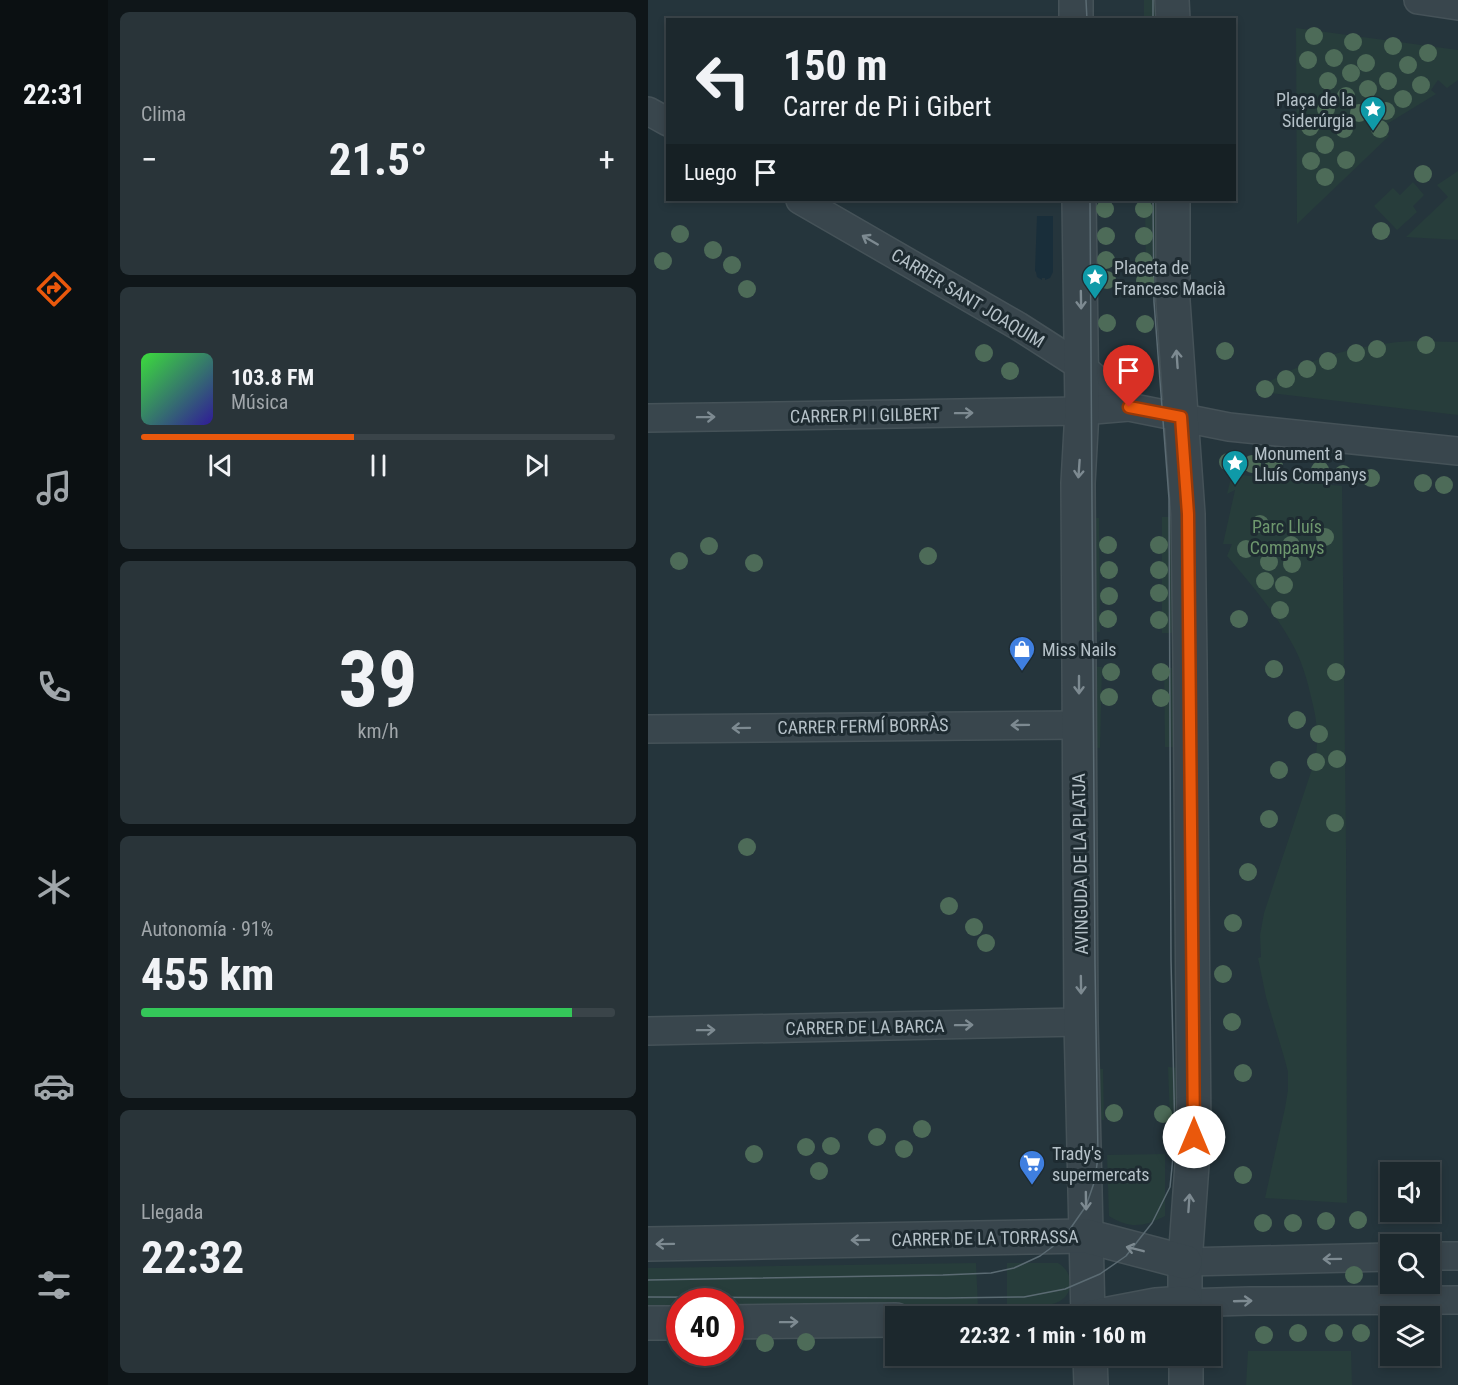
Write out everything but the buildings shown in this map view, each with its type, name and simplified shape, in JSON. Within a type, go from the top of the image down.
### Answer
[{"type":"street","points":[[1076,0],[1076,18]]},
{"type":"street","points":[[1172,0],[1173,18]]},
{"type":"street","points":[[1418,0],[1458,6]]},
{"type":"street","points":[[648,111],[666,121]]},
{"type":"street","name":"CARRER SANT JOAQUIM","points":[[802,201],[1018,326],[1082,367],[1129,407]]},
{"type":"street","points":[[1079,201],[1082,411]]},
{"type":"street","points":[[1173,201],[1173,301],[1188,514],[1194,1126],[1185,1262],[1185,1306]]},
{"type":"street","points":[[1129,407],[1235,428],[1458,451]]},
{"type":"street","name":"CARRER PI I GILBERT","points":[[648,418],[1082,411],[1129,407]]},
{"type":"street","name":"AVINGUDA DE LA PLATJA","points":[[1082,411],[1078,483],[1079,725],[1086,1236],[1090,1306]]},
{"type":"street","name":"CARRER FERMÍ BORRÀS","points":[[648,729],[1079,725]]},
{"type":"street","name":"CARRER DE LA BARCA","points":[[648,1031],[1082,1022]]},
{"type":"street","name":"CARRER DE LA TORRASSA","points":[[648,1244],[1086,1236],[1185,1262],[1380,1257]]},
{"type":"street","points":[[1440,1256],[1458,1256]]},
{"type":"street","points":[[1219,1306],[1261,1301],[1458,1300]]},
{"type":"street","points":[[744,1322],[885,1320]]},
{"type":"street","points":[[648,1323],[666,1323]]},
{"type":"street","points":[[1090,1366],[1091,1385]]},
{"type":"street","points":[[1186,1366],[1186,1385]]},
{"type":"green space","points":[[1144,0],[1160,0],[1160,18],[1144,18]]},
{"type":"green space","points":[[1296,28],[1458,50],[1458,80],[1447,88],[1438,80],[1431,90],[1436,94],[1382,127],[1389,136],[1297,224]]},
{"type":"green space","points":[[1458,171],[1458,240],[1406,237],[1448,197],[1437,185]]},
{"type":"green space","points":[[1413,182],[1424,195],[1413,206],[1417,212],[1397,230],[1374,206],[1393,188],[1400,195]]},
{"type":"green space","points":[[1145,201],[1161,201],[1162,286],[1146,287]]},
{"type":"green space","points":[[1411,341],[1458,342],[1458,415],[1253,391],[1288,371],[1336,353]]},
{"type":"green space","name":"Parc Lluís Companys","points":[[1232,474],[1342,486],[1347,1203],[1265,1198],[1285,1108],[1288,1072],[1266,997],[1258,958],[1261,957],[1260,935],[1264,913],[1315,760],[1317,730],[1309,688],[1295,649],[1273,613],[1227,556],[1232,544],[1223,544],[1235,490],[1227,494]]},
{"type":"green space","points":[[1162,517],[1177,517],[1179,633],[1162,633]]},
{"type":"green space","points":[[1085,518],[1099,518],[1100,632],[1085,631]]},
{"type":"green space","points":[[1086,666],[1102,667],[1100,748],[1087,747]]},
{"type":"green space","points":[[1164,668],[1178,668],[1179,747],[1165,747]]},
{"type":"green space","points":[[1168,1067],[1181,1068],[1181,1119],[1170,1119]]},
{"type":"green space","points":[[1091,1068],[1103,1069],[1104,1120],[1093,1119]]},
{"type":"green space","points":[[1165,1154],[1165,1216],[1143,1224],[1130,1225],[1109,1216],[1107,1155]]},
{"type":"green space","points":[[976,1263],[978,1306],[744,1310],[744,1288],[666,1288],[666,1310],[648,1310],[648,1268]]},
{"type":"green space","points":[[1007,1263],[1058,1263],[1069,1276],[1068,1292],[1056,1303],[1007,1306]]},
{"type":"green space","points":[[1248,1351],[1351,1351],[1352,1385],[1246,1385]]},
{"type":"water","points":[[1037,216],[1053,216],[1053,272],[1050,278],[1045,280],[1045,278],[1042,280],[1037,277],[1035,271]]},
{"type":"tram line","points":[[1086,0],[1087,18]]},
{"type":"tram line","points":[[1153,0],[1153,18]]},
{"type":"tram line","points":[[648,1280],[991,1273],[1014,1268],[1040,1256],[1063,1239],[1086,1206],[1095,1180],[1098,1156],[1090,201]]},
{"type":"tram line","points":[[648,1297],[1024,1297],[1065,1289],[1100,1274],[1126,1256],[1152,1223],[1170,1187],[1175,1137],[1171,960],[1169,499],[1154,302],[1153,201]]},
{"type":"place","name":"Plaça de la Siderúrgia","points":[[1373,132]]},
{"type":"place","name":"Placeta de Francesc Macià","points":[[1095,300]]},
{"type":"place","name":"Monument a Lluís Companys","points":[[1235,486]]},
{"type":"place","name":"Miss Nails","points":[[1022,672]]},
{"type":"place","name":"Trady's supermercats","points":[[1032,1186]]},
{"type":"route","points":[[1129,407],[1181,417],[1188,514],[1194,1137]]}]
